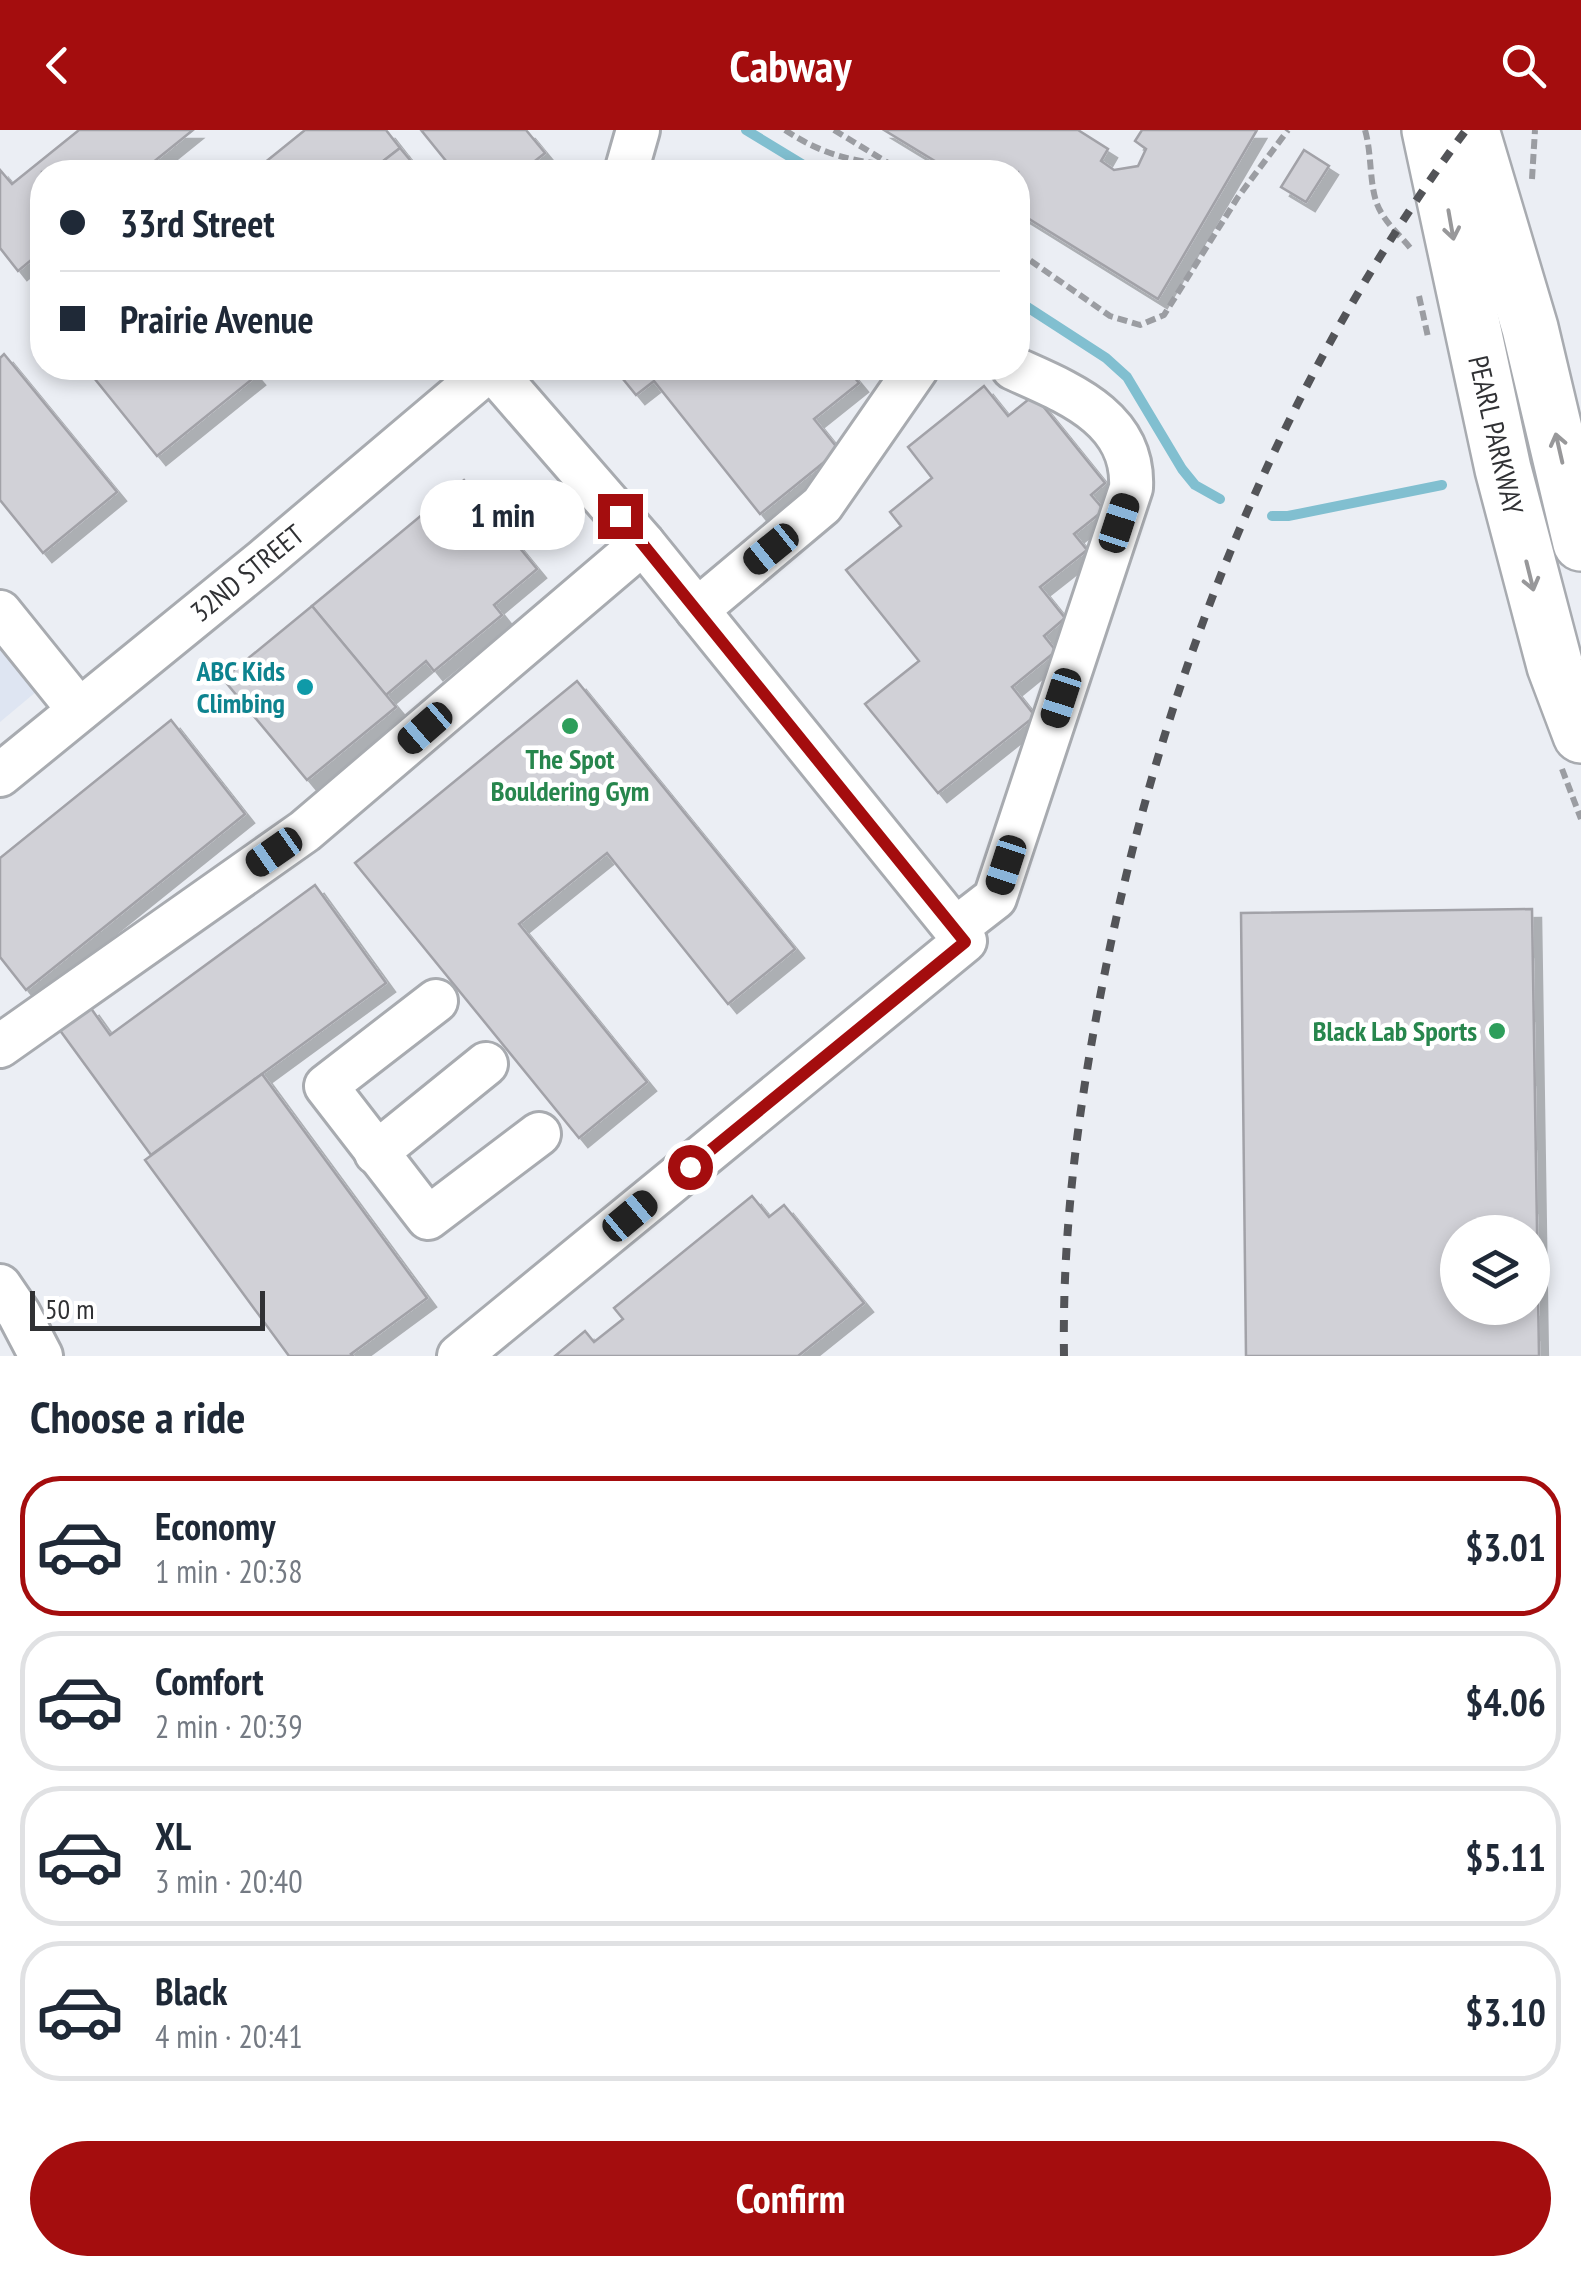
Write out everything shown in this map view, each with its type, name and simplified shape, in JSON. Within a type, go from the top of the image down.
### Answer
[{"type":"main road","name":"PEARL PARKWAY","points":[[1430,130],[1506,485],[1555,666],[1581,735]]},
{"type":"main road","name":"PEARL PARKWAY","points":[[1471,130],[1530,328],[1581,543]]},
{"type":"street","points":[[629,160],[638,130]]},
{"type":"street","points":[[459,1356],[960,935],[995,898],[1131,488],[1132,470],[1123,445],[1104,419],[1084,401],[1030,376]]},
{"type":"street","name":"32ND STREET","points":[[0,775],[477,380]]},
{"type":"street","points":[[501,380],[643,543],[960,935]]},
{"type":"street","points":[[697,610],[822,505],[910,380]]},
{"type":"street","points":[[0,1046],[305,831],[643,543]]},
{"type":"street","points":[[0,612],[79,710]]},
{"type":"street","points":[[436,1000],[326,1086],[376,1153],[428,1218],[539,1134]]},
{"type":"street","points":[[376,1153],[486,1064]]},
{"type":"street","points":[[0,1286],[41,1356]]},
{"type":"path","points":[[785,130],[809,146],[848,160]]},
{"type":"path","points":[[834,130],[883,160]]},
{"type":"path","points":[[1030,260],[1110,316],[1140,325],[1164,315],[1238,197],[1288,130]]},
{"type":"path","points":[[1365,130],[1372,154],[1376,200],[1415,255]]},
{"type":"path","points":[[1419,282],[1419,304],[1431,346]]},
{"type":"shaded area","points":[[0,644],[37,691],[0,722]]},
{"type":"building","points":[[79,130],[193,130],[156,160],[42,160]]},
{"type":"building","points":[[305,130],[386,130],[400,148],[384,160],[268,160]]},
{"type":"building","points":[[421,130],[526,130],[545,153],[536,160],[445,160]]},
{"type":"building","points":[[884,130],[1078,130],[1108,149],[1101,161],[1114,170],[1138,166],[1146,149],[1135,141],[1142,130],[1257,130],[1158,299],[1030,219],[1030,160],[933,160]]},
{"type":"building","points":[[400,148],[410,160],[384,160]]},
{"type":"building","points":[[1304,150],[1329,166],[1306,202],[1281,187]]},
{"type":"building","points":[[30,169],[30,261],[18,271],[0,248],[0,170],[12,184]]},
{"type":"building","points":[[4,354],[117,492],[43,553],[0,500],[0,358]]},
{"type":"building","points":[[96,380],[251,380],[157,456]]},
{"type":"building","points":[[624,380],[859,383],[814,419],[839,450],[760,514],[654,381],[636,395]]},
{"type":"building","points":[[984,386],[1008,416],[1034,395],[1105,483],[1091,495],[1104,510],[1074,534],[1087,550],[1040,587],[1065,618],[1044,636],[1056,651],[1012,687],[1035,716],[938,793],[865,704],[919,661],[846,570],[901,526],[890,512],[932,478],[908,447]]},
{"type":"building","points":[[464,480],[537,569],[494,605],[502,615],[434,671],[426,661],[386,695],[312,606]]},
{"type":"building","name":"ABC Kids Climbing","points":[[312,606],[396,707],[307,780],[223,679]]},
{"type":"building","points":[[577,681],[795,949],[728,1004],[607,853],[519,924],[647,1082],[579,1138],[355,863]]},
{"type":"building","points":[[171,720],[245,814],[26,990],[0,957],[0,858]]},
{"type":"building","points":[[315,885],[386,983],[151,1155],[59,1029],[90,1007],[110,1035]]},
{"type":"building","points":[[1532,909],[1537,1215],[1440,1215],[1440,1325],[1539,1325],[1539,1356],[1246,1356],[1241,913]]},
{"type":"building","points":[[262,1074],[427,1298],[353,1356],[289,1356],[145,1160]]},
{"type":"building","points":[[752,1196],[769,1217],[784,1205],[864,1303],[798,1356],[555,1356],[585,1331],[594,1342],[623,1319],[614,1308]]},
{"type":"waterway","points":[[746,130],[795,160]]},
{"type":"waterway","points":[[1030,309],[1106,358],[1127,377],[1182,469],[1195,485],[1220,499]]},
{"type":"waterway","points":[[1272,516],[1442,485]]},
{"type":"railway","points":[[1064,1356],[1069,1217],[1093,1033],[1127,872],[1157,759],[1236,538],[1284,431],[1339,327],[1399,227],[1466,130]]},
{"type":"place","name":"ABC Kids Climbing","points":[[305,687]]},
{"type":"place","name":"The Spot Bouldering Gym","points":[[570,726]]},
{"type":"place","name":"Black Lab Sports","points":[[1497,1031]]},
{"type":"route","points":[[620,516],[965,942],[690,1167]]}]
